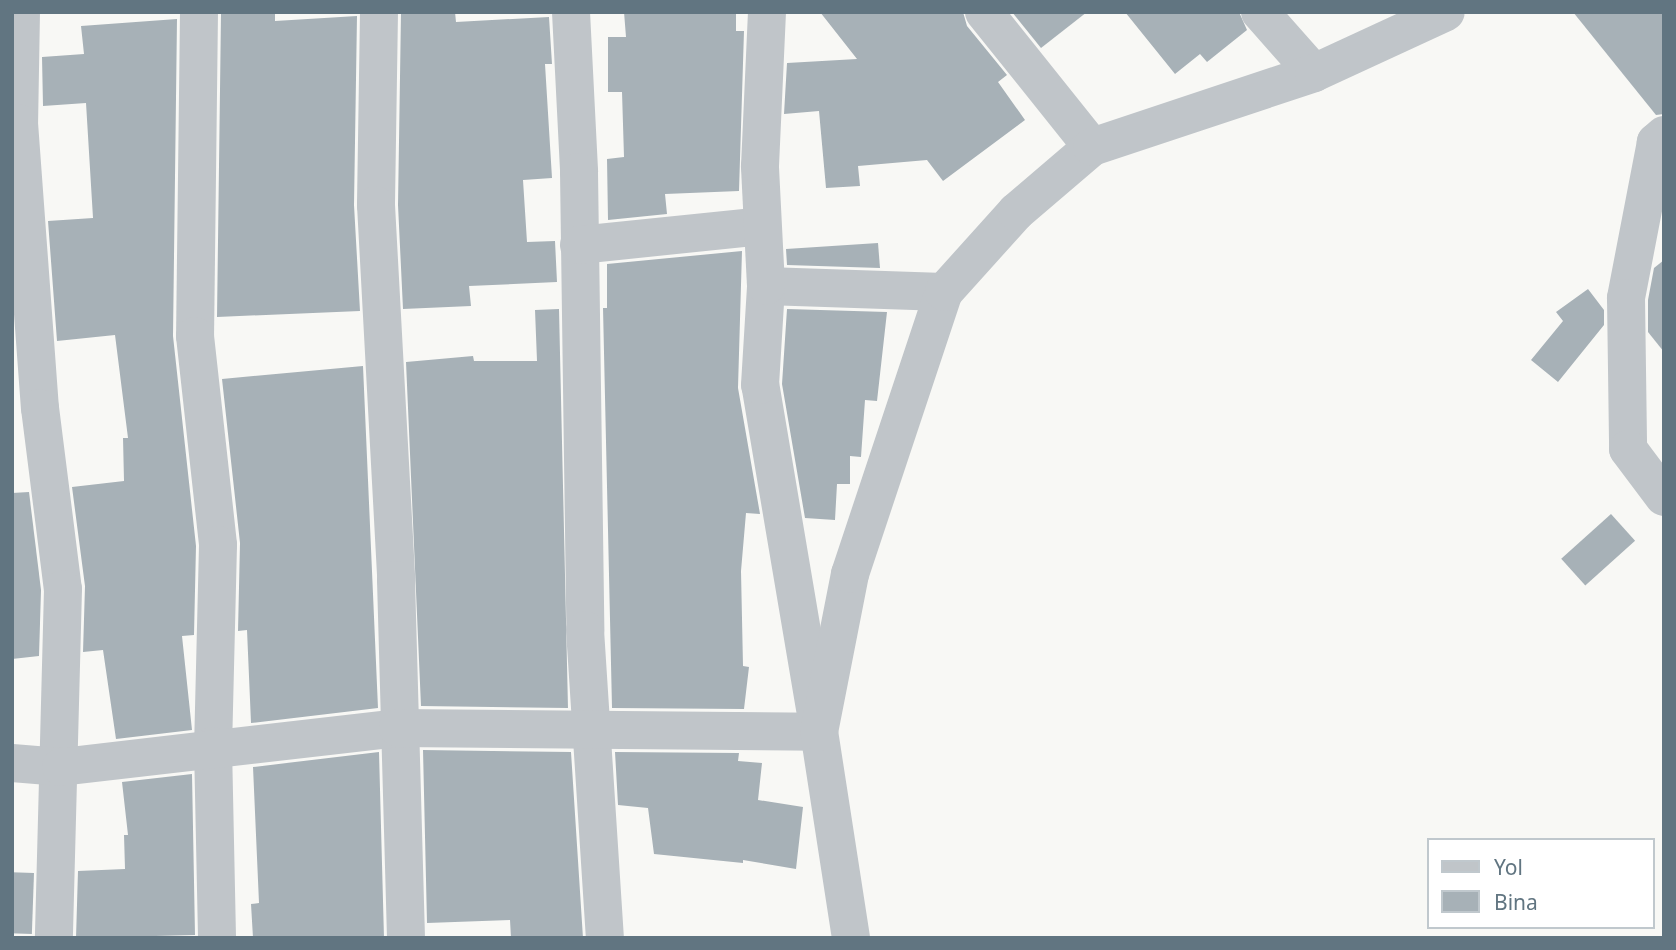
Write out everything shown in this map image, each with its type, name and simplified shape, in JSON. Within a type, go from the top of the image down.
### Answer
[{"type":"street","points":[[21,12],[19,123],[40,408],[63,589],[61,767],[54,938]]},
{"type":"street","points":[[199,12],[195,336],[218,545],[214,746],[217,938]]},
{"type":"street","points":[[379,12],[376,205],[396,580],[398,728],[406,938]]},
{"type":"street","points":[[571,12],[579,245],[585,630],[595,729],[606,938]]},
{"type":"street","points":[[767,12],[762,226],[766,286],[760,385],[851,938]]},
{"type":"street","points":[[984,12],[1093,147]]},
{"type":"street","points":[[1260,12],[1314,73]]},
{"type":"street","points":[[819,732],[850,574],[944,292],[1016,212],[1093,147],[1314,73],[1446,12]]},
{"type":"street","points":[[1664,135],[1656,142],[1626,298],[1628,449],[1664,497]]},
{"type":"street","points":[[579,245],[762,226]]},
{"type":"street","points":[[766,286],[944,292]]},
{"type":"street","points":[[12,763],[61,767],[214,746],[398,728],[819,732]]},
{"type":"building","points":[[275,12],[275,21],[357,16],[354,205],[360,311],[217,317],[221,14]]},
{"type":"building","points":[[455,12],[456,22],[549,17],[552,64],[545,64],[552,178],[523,180],[527,242],[555,241],[557,282],[469,286],[471,306],[403,309],[398,205],[401,13]]},
{"type":"building","points":[[624,12],[736,12],[736,31],[744,31],[739,191],[665,194],[667,214],[608,220],[607,159],[624,157],[622,92],[608,92],[608,37],[626,37]]},
{"type":"building","points":[[820,12],[963,12],[967,26],[1007,75],[998,82],[1025,120],[943,181],[927,160],[858,166],[860,186],[826,188],[819,111],[784,114],[787,63],[857,59]]},
{"type":"building","points":[[1012,12],[1087,12],[1041,48]]},
{"type":"building","points":[[1125,12],[1239,12],[1247,30],[1207,62],[1200,54],[1175,74]]},
{"type":"building","points":[[1573,12],[1664,12],[1664,114],[1656,115]]},
{"type":"building","points":[[177,19],[173,336],[196,546],[194,635],[182,636],[192,730],[116,739],[103,650],[83,652],[85,586],[72,487],[124,481],[123,438],[128,438],[115,335],[57,341],[48,221],[93,218],[86,103],[43,106],[42,57],[84,54],[81,26]]},
{"type":"building","points":[[878,243],[880,268],[787,265],[786,249]]},
{"type":"building","points":[[742,251],[738,388],[760,514],[746,513],[741,571],[743,666],[749,667],[744,709],[612,708],[603,308],[607,308],[607,264]]},
{"type":"building","points":[[1664,260],[1664,352],[1648,332],[1648,300],[1654,268]]},
{"type":"building","points":[[1588,289],[1604,310],[1604,325],[1558,382],[1531,360],[1563,321],[1556,312]]},
{"type":"building","points":[[559,309],[568,708],[421,706],[406,362],[473,356],[474,361],[537,361],[535,310]]},
{"type":"building","points":[[787,309],[887,312],[877,401],[865,400],[861,457],[850,456],[850,484],[837,484],[835,520],[805,518],[782,384]]},
{"type":"building","points":[[363,366],[378,708],[251,723],[247,630],[238,631],[240,543],[222,379]]},
{"type":"building","points":[[29,492],[41,590],[39,656],[12,659],[12,493]]},
{"type":"building","points":[[1611,514],[1635,541],[1585,586],[1561,559]]},
{"type":"building","points":[[423,750],[571,752],[583,938],[511,938],[510,920],[427,923]]},
{"type":"building","points":[[379,752],[384,938],[253,938],[251,904],[259,903],[253,767]]},
{"type":"building","points":[[615,752],[739,753],[738,761],[762,763],[758,800],[803,807],[796,869],[743,860],[743,863],[654,854],[648,808],[618,805]]},
{"type":"building","points":[[192,774],[195,935],[76,938],[78,871],[125,869],[124,835],[128,835],[122,782]]},
{"type":"building","points":[[12,872],[34,873],[32,934],[12,933]]}]
